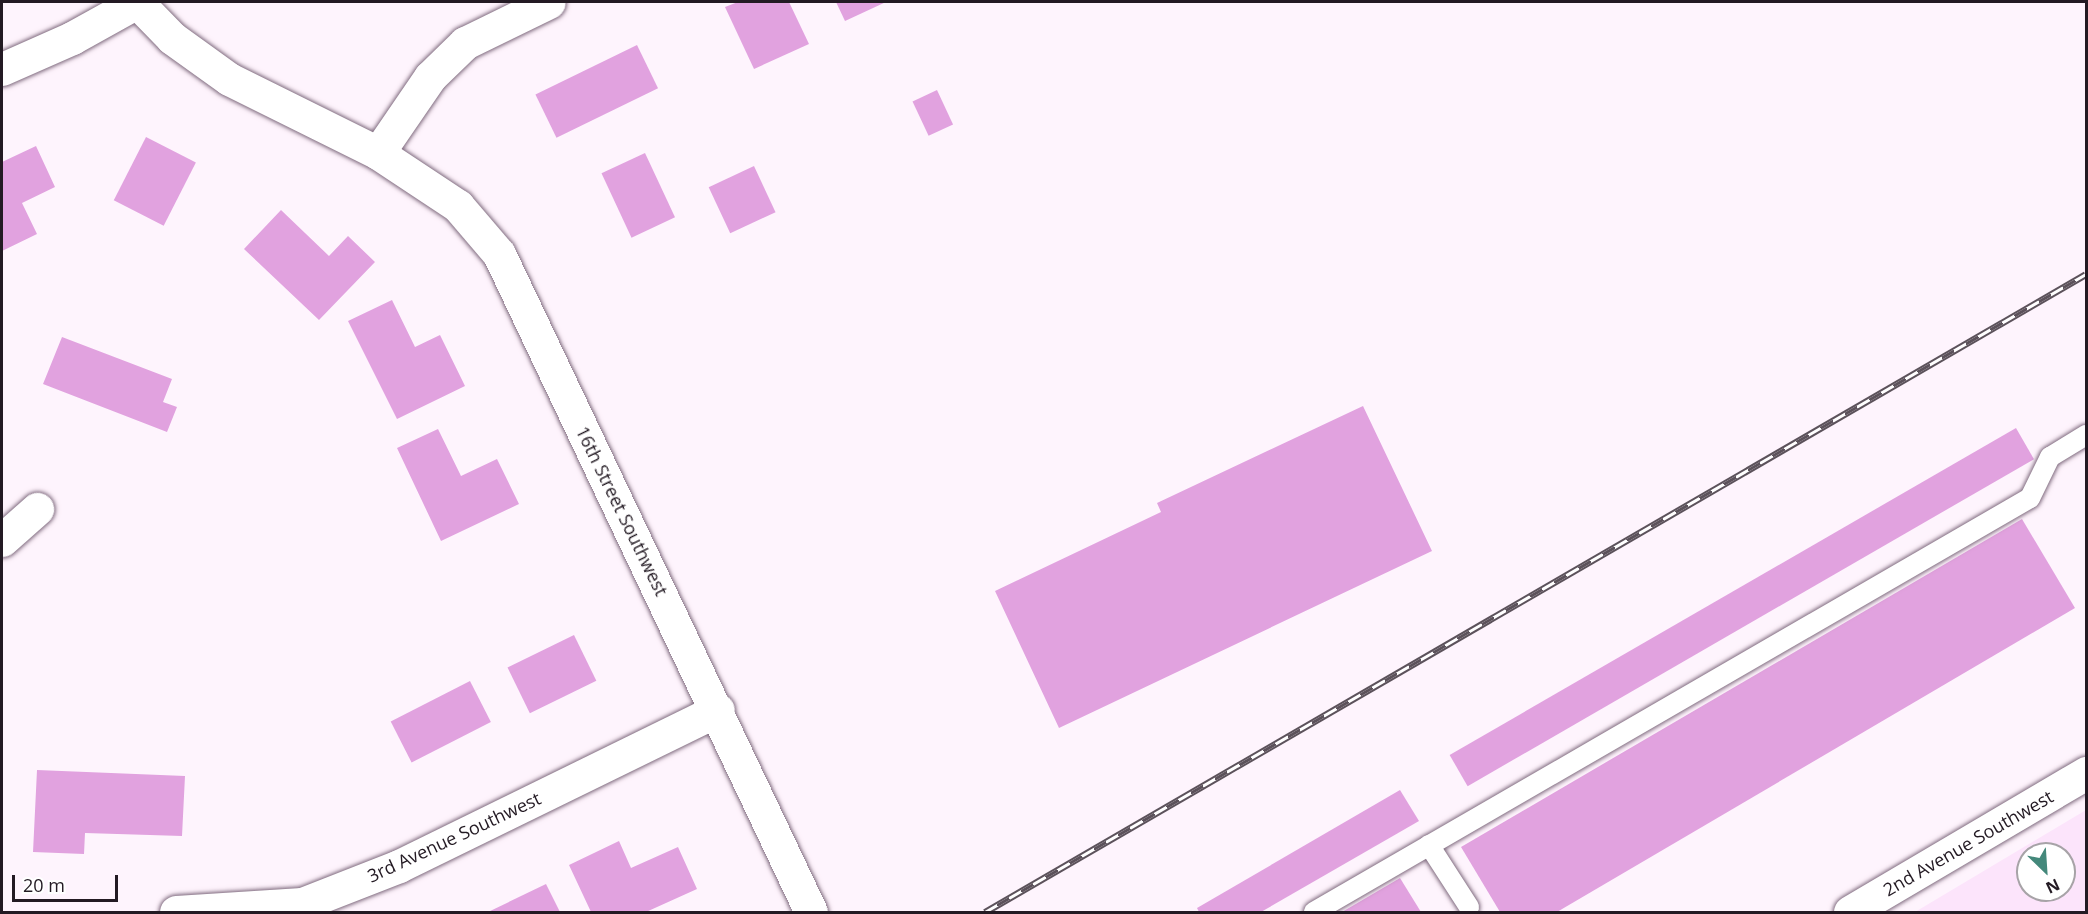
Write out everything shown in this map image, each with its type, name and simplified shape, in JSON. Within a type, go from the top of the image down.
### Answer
[{"type":"street","points":[[2,69],[72,38],[137,2]]},
{"type":"street","name":"16th Street Southwest","points":[[137,2],[172,38],[229,79],[378,153],[458,206],[499,254],[718,710],[811,912]]},
{"type":"street","points":[[378,153],[430,77],[465,43],[549,2]]},
{"type":"street","points":[[2,540],[37,509]]},
{"type":"street","name":"3rd Avenue Southwest","points":[[176,912],[302,904],[399,866],[718,710]]},
{"type":"street","name":"2nd Avenue Southwest","points":[[1850,912],[2086,773]]},
{"type":"lane","points":[[1314,912],[2030,498],[2050,457],[2086,435]]},
{"type":"lane","points":[[1429,845],[1469,907]]},
{"type":"shaded area","points":[[2086,810],[2086,912],[1915,912],[2016,852],[2016,902],[2076,902],[2076,842],[2032,842]]},
{"type":"building","points":[[738,2],[789,2],[809,44],[754,69],[725,7]]},
{"type":"building","points":[[836,2],[886,2],[845,21]]},
{"type":"building","points":[[637,45],[658,88],[556,138],[535,95]]},
{"type":"building","points":[[937,90],[953,124],[929,136],[913,101]]},
{"type":"building","points":[[146,137],[196,162],[164,226],[114,200]]},
{"type":"building","points":[[36,146],[55,187],[22,203],[37,234],[2,251],[2,162]]},
{"type":"building","points":[[645,153],[675,217],[632,238],[601,173]]},
{"type":"building","points":[[754,166],[776,212],[730,233],[709,187]]},
{"type":"building","points":[[281,210],[329,256],[348,236],[375,262],[319,320],[244,249]]},
{"type":"building","points":[[392,300],[415,347],[440,335],[465,386],[397,419],[348,321]]},
{"type":"building","points":[[62,337],[172,379],[163,402],[177,407],[167,432],[43,384]]},
{"type":"building","points":[[1363,406],[1432,551],[1059,728],[995,591],[1161,512],[1157,503]]},
{"type":"building","points":[[2016,428],[2034,459],[1468,786],[1450,755]]},
{"type":"building","points":[[438,429],[461,476],[497,459],[519,504],[441,541],[397,448]]},
{"type":"building","points":[[2022,519],[2075,608],[1557,912],[1500,912],[1461,847]]},
{"type":"building","points":[[574,635],[596,681],[530,713],[507,667]]},
{"type":"building","points":[[470,681],[491,722],[412,762],[391,721]]},
{"type":"building","points":[[37,770],[185,776],[182,836],[85,833],[84,854],[33,852]]},
{"type":"building","points":[[1400,790],[1419,821],[1261,912],[1199,912],[1197,908]]},
{"type":"building","points":[[619,841],[631,868],[678,847],[697,889],[646,912],[591,912],[569,865]]},
{"type":"building","points":[[1400,878],[1421,912],[1342,912]]},
{"type":"building","points":[[546,884],[560,912],[488,912]]},
{"type":"railway","points":[[985,912],[2086,274]]}]
